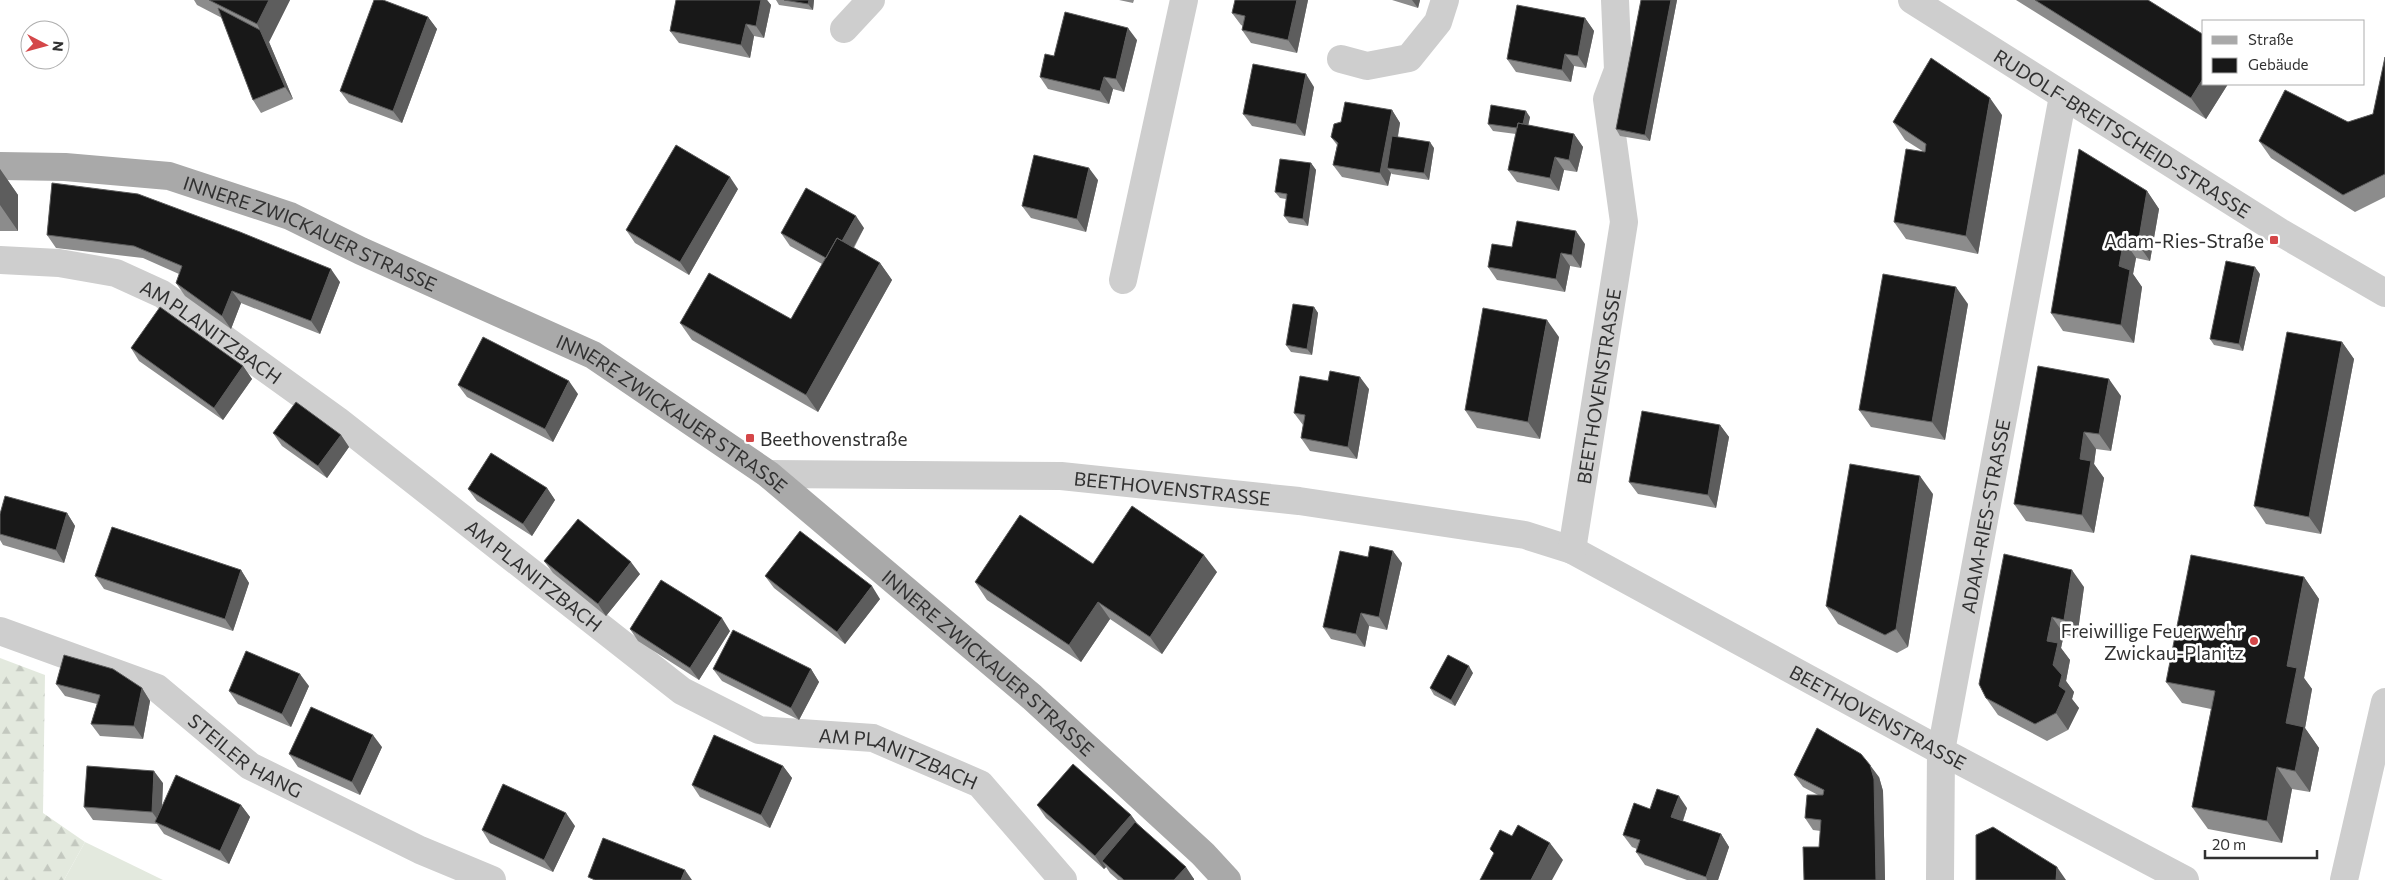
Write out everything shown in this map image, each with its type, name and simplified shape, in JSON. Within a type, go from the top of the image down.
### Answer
[{"type":"main road","name":"INNERE ZWICKAUER STRASSE","points":[[0,166],[65,166],[170,176],[290,216],[593,355],[768,474],[1032,697],[1203,854],[1227,880]]},
{"type":"street","points":[[844,29],[871,0]]},
{"type":"street","points":[[1124,280],[1184,0]]},
{"type":"street","points":[[1340,59],[1367,66],[1409,58],[1438,22],[1446,0]]},
{"type":"street","name":"BEETHOVENSTRASSE","points":[[1572,550],[1624,222],[1606,100],[1618,70],[1615,0]]},
{"type":"street","name":"RUDOLF-BREITSCHEID-STRASSE","points":[[1912,0],[2280,232],[2385,293]]},
{"type":"street","name":"ADAM-RIES-STRASSE","points":[[1940,880],[1941,751],[2063,96]]},
{"type":"street","name":"AM PLANITZBACH","points":[[0,260],[59,263],[116,273],[162,294],[337,420],[682,691],[758,730],[873,738],[980,784],[1063,880]]},
{"type":"street","name":"BEETHOVENSTRASSE","points":[[768,474],[1061,476],[1299,501],[1525,535],[1572,550],[1941,751],[2185,880]]},
{"type":"street","name":"STEILER HANG","points":[[0,631],[157,688],[250,766],[420,850],[492,880]]},
{"type":"street","points":[[2344,880],[2385,702]]},
{"type":"green space","points":[[0,658],[45,675],[43,813],[85,842],[64,880],[0,880]]},
{"type":"green space","points":[[85,842],[163,880],[64,880]]},
{"type":"building","points":[[209,0],[269,0],[257,24]]},
{"type":"building","points":[[374,0],[383,0],[428,17],[393,111],[340,91]]},
{"type":"building","points":[[676,0],[761,0],[756,26],[746,24],[741,45],[670,31]]},
{"type":"building","points":[[784,0],[809,0],[808,4]]},
{"type":"building","points":[[1235,0],[1297,0],[1288,40],[1242,30],[1245,16],[1232,13]]},
{"type":"building","points":[[1641,0],[1671,0],[1645,135],[1616,129]]},
{"type":"building","points":[[2035,0],[2148,0],[2202,34],[2202,80],[2191,98]]},
{"type":"building","points":[[1517,5],[1585,18],[1578,56],[1565,54],[1562,70],[1507,59]]},
{"type":"building","points":[[218,8],[260,30],[285,87],[253,100]]},
{"type":"building","points":[[1065,12],[1128,28],[1116,79],[1104,77],[1100,91],[1040,77],[1045,54],[1054,56]]},
{"type":"building","points":[[2385,57],[2385,174],[2343,195],[2259,141],[2285,90],[2348,122],[2373,114]]},
{"type":"building","points":[[1931,58],[1990,98],[1966,236],[1894,222],[1906,149],[1925,152],[1926,144],[1893,122]]},
{"type":"building","points":[[1253,64],[1306,74],[1296,124],[1243,114]]},
{"type":"building","points":[[1345,102],[1392,110],[1380,173],[1333,165],[1338,143],[1331,137],[1334,124],[1341,122]]},
{"type":"building","points":[[1491,105],[1526,111],[1523,124],[1518,123],[1517,128],[1488,124]]},
{"type":"building","points":[[1518,123],[1574,134],[1569,160],[1555,157],[1550,178],[1508,170]]},
{"type":"building","points":[[1392,136],[1430,142],[1424,173],[1387,168]]},
{"type":"building","points":[[676,145],[730,177],[680,262],[626,230]]},
{"type":"building","points":[[2079,149],[2147,191],[2138,244],[2124,240],[2119,266],[2130,270],[2121,325],[2051,313]]},
{"type":"building","points":[[1034,155],[1089,168],[1077,219],[1022,206]]},
{"type":"building","points":[[1280,159],[1311,163],[1303,219],[1284,216],[1287,194],[1275,192]]},
{"type":"building","points":[[52,183],[138,194],[240,232],[331,269],[311,321],[232,291],[222,316],[176,283],[182,266],[134,246],[47,235]]},
{"type":"building","points":[[806,188],[856,216],[842,241],[837,238],[826,258],[781,233]]},
{"type":"building","points":[[1517,221],[1576,231],[1572,255],[1561,253],[1556,279],[1488,267],[1492,244],[1512,247]]},
{"type":"building","points":[[837,238],[880,263],[806,395],[680,323],[709,273],[791,319]]},
{"type":"building","points":[[2226,261],[2255,267],[2239,344],[2210,339]]},
{"type":"building","points":[[1883,274],[1956,287],[1932,422],[1859,410]]},
{"type":"building","points":[[1293,304],[1314,307],[1307,349],[1286,345]]},
{"type":"building","points":[[160,307],[243,366],[214,408],[131,348]]},
{"type":"building","points":[[1483,308],[1547,320],[1528,422],[1465,410]]},
{"type":"building","points":[[2287,332],[2342,342],[2309,517],[2254,506]]},
{"type":"building","points":[[483,337],[569,381],[545,429],[458,385]]},
{"type":"building","points":[[2038,366],[2109,379],[2099,434],[2084,432],[2080,459],[2091,461],[2082,515],[2014,504]]},
{"type":"building","points":[[1330,371],[1360,377],[1348,447],[1301,438],[1305,415],[1294,413],[1300,376],[1328,381]]},
{"type":"building","points":[[296,402],[341,435],[318,466],[273,433]]},
{"type":"building","points":[[1642,411],[1720,425],[1708,495],[1629,482]]},
{"type":"building","points":[[491,453],[547,488],[523,524],[468,489]]},
{"type":"building","points":[[1850,464],[1920,476],[1896,629],[1885,635],[1826,606]]},
{"type":"building","points":[[5,496],[67,513],[56,550],[0,534],[0,514]]},
{"type":"building","points":[[1132,506],[1204,555],[1150,637],[1098,602],[1069,645],[975,582],[1020,515],[1093,564]]},
{"type":"building","points":[[578,519],[631,562],[598,604],[544,561]]},
{"type":"building","points":[[112,527],[241,570],[225,619],[95,576]]},
{"type":"building","points":[[800,531],[872,586],[837,632],[765,576]]},
{"type":"building","points":[[1370,546],[1393,551],[1379,617],[1361,613],[1356,634],[1323,627],[1340,551],[1368,557]]},
{"type":"building","points":[[2004,554],[2072,570],[2064,620],[2052,617],[2047,641],[2058,643],[2053,665],[2062,675],[2059,686],[2066,691],[2056,713],[2035,724],[1986,698],[1979,684]]},
{"type":"building","points":[[2191,555],[2304,577],[2287,666],[2297,668],[2286,723],[2304,727],[2295,771],[2277,767],[2267,821],[2192,807],[2215,691],[2166,682]]},
{"type":"building","points":[[661,580],[722,618],[690,668],[630,629]]},
{"type":"building","points":[[733,630],[811,669],[791,708],[713,669]]},
{"type":"building","points":[[246,651],[300,674],[282,714],[229,691]]},
{"type":"building","points":[[64,655],[113,669],[142,688],[134,726],[91,724],[100,695],[56,684]]},
{"type":"building","points":[[1448,655],[1469,666],[1451,700],[1430,688]]},
{"type":"building","points":[[311,707],[373,735],[352,782],[289,754]]},
{"type":"building","points":[[1817,728],[1861,754],[1870,765],[1874,779],[1876,880],[1804,880],[1803,847],[1819,847],[1821,820],[1805,818],[1807,795],[1823,795],[1824,790],[1794,775]]},
{"type":"building","points":[[714,735],[783,766],[761,815],[692,785]]},
{"type":"building","points":[[1073,764],[1131,815],[1095,856],[1037,805]]},
{"type":"building","points":[[87,766],[154,771],[152,812],[84,807]]},
{"type":"building","points":[[176,775],[241,805],[220,851],[155,822]]},
{"type":"building","points":[[503,784],[566,813],[544,860],[482,830]]},
{"type":"building","points":[[1657,789],[1679,796],[1671,817],[1721,834],[1706,877],[1636,852],[1640,840],[1623,835],[1634,803],[1650,809]]},
{"type":"building","points":[[1135,822],[1186,867],[1174,880],[1124,880],[1102,861]]},
{"type":"building","points":[[1518,825],[1550,843],[1531,880],[1480,880],[1494,853],[1490,849],[1500,830],[1512,836]]},
{"type":"building","points":[[1993,827],[2057,867],[2056,880],[1976,880],[1976,835]]},
{"type":"building","points":[[603,838],[685,870],[681,880],[595,880],[588,877]]},
{"type":"place","name":"Adam-Ries-Straße","points":[[2274,240]]},
{"type":"place","name":"Beethovenstraße","points":[[750,438]]},
{"type":"place","name":"Freiwillige Feuerwehr Zwickau-Planitz","points":[[2254,641]]}]
